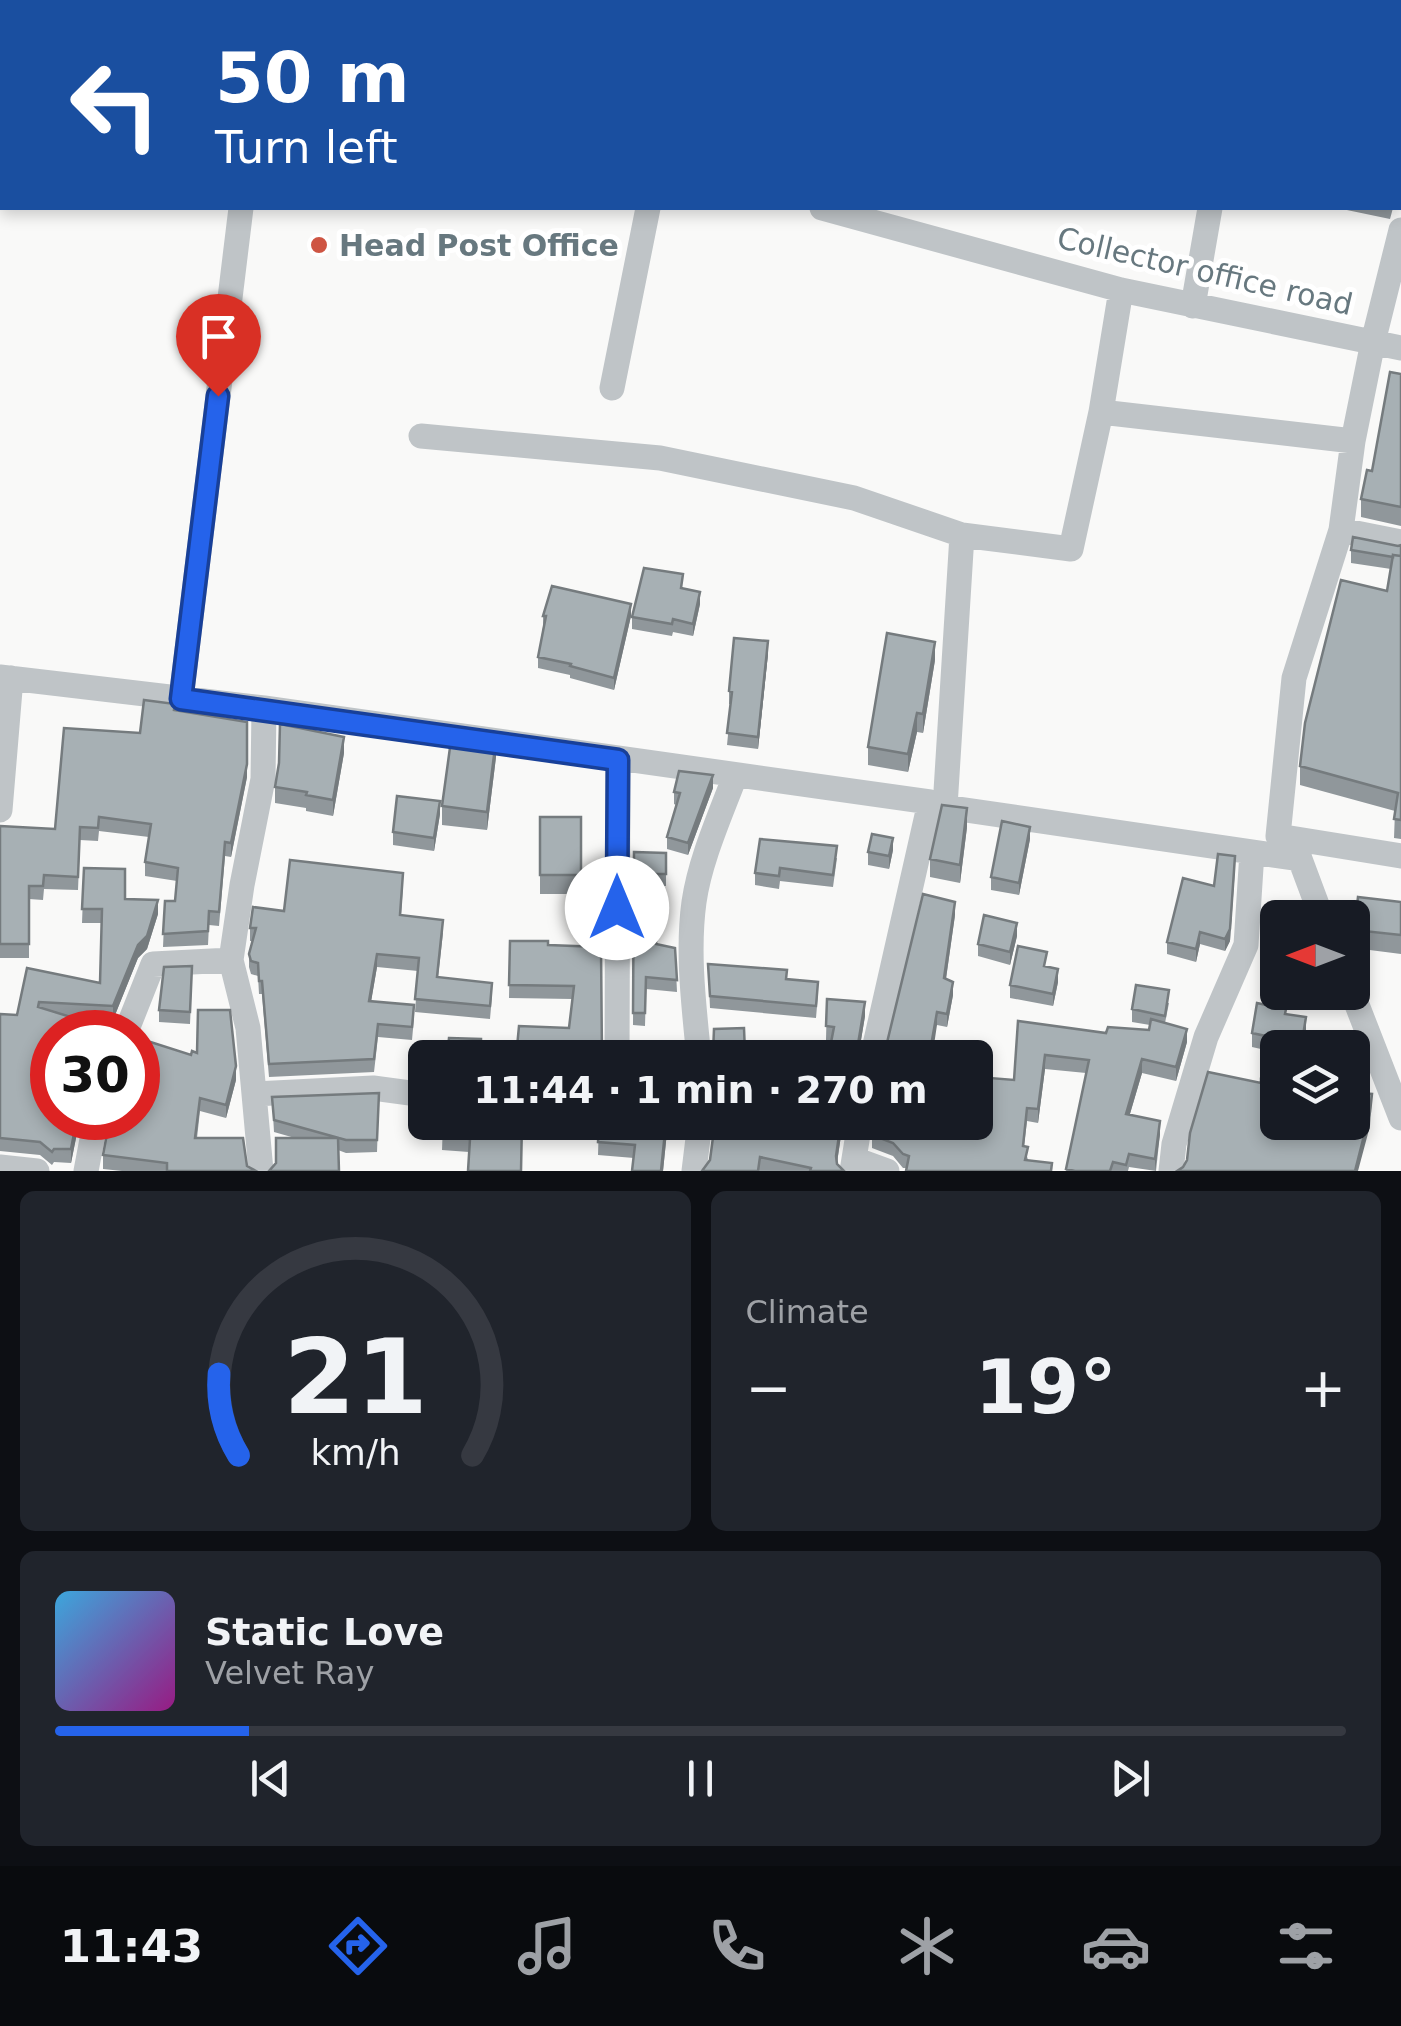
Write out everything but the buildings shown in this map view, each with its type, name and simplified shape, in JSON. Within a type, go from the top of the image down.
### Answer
[{"type":"street","points":[[181,699],[241,210]]},
{"type":"street","points":[[612,388],[648,210]]},
{"type":"street","name":"Collector office road","points":[[829,210],[1122,290],[1401,348]]},
{"type":"street","points":[[1193,306],[1210,210]]},
{"type":"street","points":[[1315,900],[1300,859],[1278,836],[1294,678],[1340,530],[1352,441],[1372,342],[1401,230]]},
{"type":"street","points":[[422,436],[660,458],[854,498],[962,535],[1071,549],[1122,290]]},
{"type":"street","points":[[1101,412],[1352,441]]},
{"type":"street","points":[[1340,530],[1401,542]]},
{"type":"street","points":[[877,1040],[938,805],[962,535]]},
{"type":"street","points":[[0,810],[5,677],[264,708],[1300,859]]},
{"type":"street","points":[[261,1171],[248,1028],[231,960],[263,780],[264,708]]},
{"type":"street","points":[[617,1040],[618,760]]},
{"type":"street","points":[[696,1040],[691,984],[694,901],[735,776]]},
{"type":"street","points":[[1278,836],[1401,856]]},
{"type":"street","points":[[1170,1171],[1174,1144],[1206,1036],[1246,945],[1252,852]]},
{"type":"street","points":[[135,1010],[153,964],[231,960]]},
{"type":"street","points":[[1359,1010],[1401,1118]]},
{"type":"street","points":[[254,1094],[374,1088],[408,1092]]},
{"type":"street","points":[[86,1171],[92,1140]]},
{"type":"street","points":[[694,1171],[698,1140]]},
{"type":"street","points":[[857,1140],[853,1165],[888,1171]]},
{"type":"street","points":[[0,1168],[37,1171]]},
{"type":"place","name":"Head Post Office","points":[[319,245]]},
{"type":"route","points":[[218,396],[181,699],[618,760],[617,908]]}]
